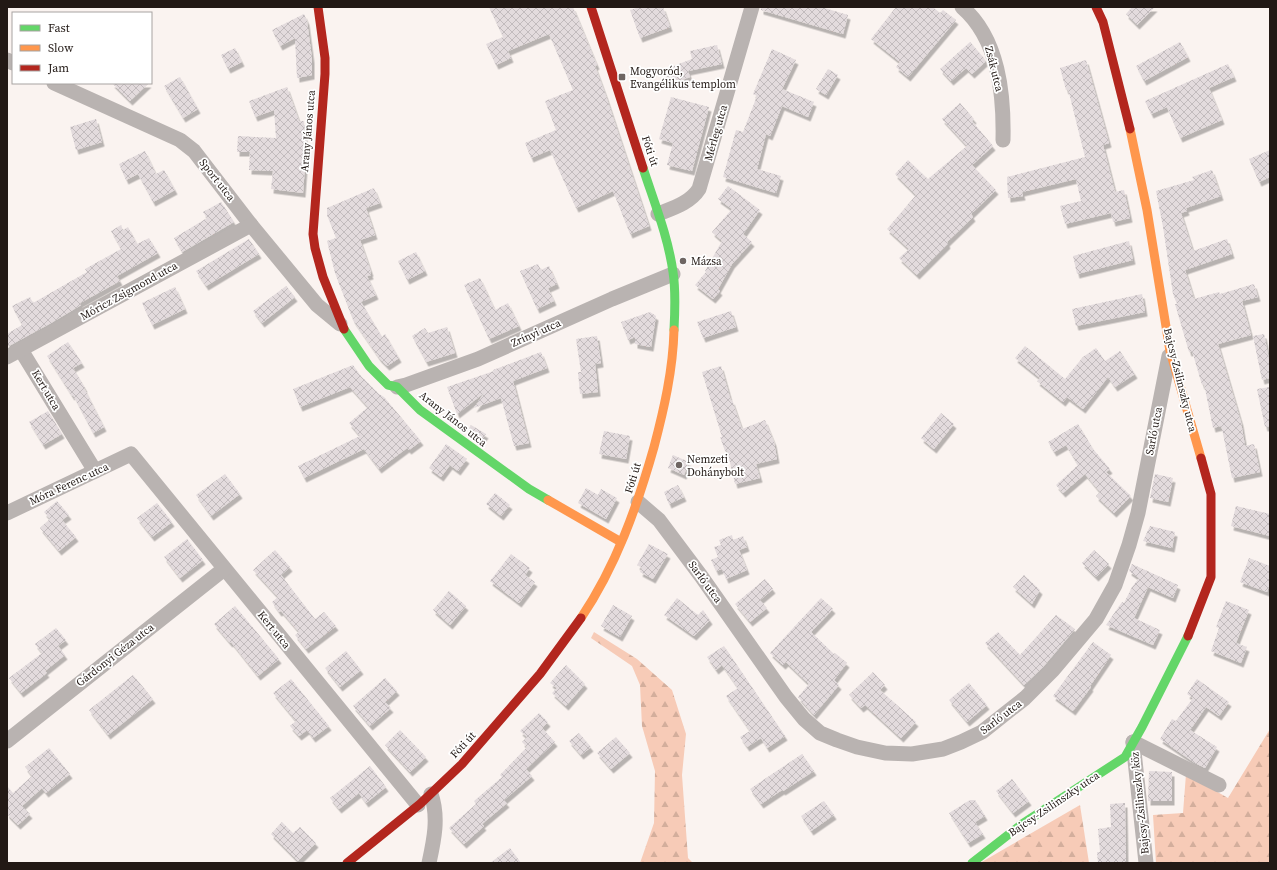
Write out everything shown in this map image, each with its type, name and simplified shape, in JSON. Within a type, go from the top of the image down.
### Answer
[{"type":"street","name":"Arany János utca","points":[[318,7],[325,58],[325,74],[313,234],[315,248],[323,277],[342,326],[369,366],[388,385],[397,387],[420,410],[522,485],[621,542]]},
{"type":"street","name":"Fóti út","points":[[347,863],[431,794],[475,750],[548,664],[584,614],[621,542],[638,502],[661,422],[668,386],[674,335],[675,304],[673,274],[666,240],[591,7]]},
{"type":"street","name":"Mérleg utca","points":[[658,214],[683,203],[694,196],[699,189],[752,7]]},
{"type":"street","name":"Zsák utca","points":[[962,7],[977,23],[989,46],[995,64],[1002,100],[1003,140]]},
{"type":"street","name":"Bajcsy-Zsilinszky utca","points":[[972,863],[1022,824],[1125,757],[1190,633],[1211,577],[1211,494],[1170,351],[1147,210],[1132,138],[1103,22],[1096,7]]},
{"type":"street","name":"Sport utca","points":[[56,84],[188,145],[317,305],[342,326]]},
{"type":"street","name":"Móricz Zsigmond utca","points":[[7,358],[251,225]]},
{"type":"street","name":"Zrínyi utca","points":[[397,387],[478,359],[605,302],[673,274]]},
{"type":"street","name":"Kert utca","points":[[21,350],[95,471]]},
{"type":"street","name":"Sarló utca","points":[[638,502],[658,520],[702,576],[786,697],[804,719],[820,733],[857,747],[885,753],[912,754],[943,749],[982,732],[1025,698],[1054,670],[1096,620],[1115,585],[1130,545],[1138,513],[1170,351]]},
{"type":"street","name":"Kert utca","points":[[131,454],[418,805]]},
{"type":"street","name":"Móra Ferenc utca","points":[[7,513],[131,454]]},
{"type":"street","name":"Gárdonyi Géza utca","points":[[7,741],[224,569]]},
{"type":"street","points":[[1133,742],[1219,785]]},
{"type":"street","name":"Bajcsy-Zsilinszky köz","points":[[1133,742],[1146,863]]},
{"type":"street","points":[[429,863],[433,842],[435,813],[431,794]]},
{"type":"green space","points":[[594,632],[637,659],[672,690],[686,734],[682,775],[688,858],[693,863],[640,863],[654,823],[655,771],[642,726],[640,685],[632,666],[591,638]]},
{"type":"green space","points":[[1270,729],[1270,863],[1156,863],[1153,815],[1183,813],[1186,774],[1228,798]]},
{"type":"green space","points":[[1080,805],[1089,863],[980,863]]},
{"type":"building","points":[[489,7],[573,7],[597,65],[595,66],[649,226],[630,234],[613,191],[576,208],[550,150],[531,158],[525,143],[556,130],[545,101],[573,90],[549,34],[508,51],[511,58],[496,65],[486,44],[503,37]]},
{"type":"building","points":[[639,7],[663,7],[670,27],[640,38],[630,10]]},
{"type":"building","points":[[761,7],[821,7],[848,15],[843,34],[761,10]]},
{"type":"building","points":[[896,7],[933,7],[940,13],[943,10],[956,20],[908,77],[896,67],[900,62],[871,39]]},
{"type":"building","points":[[1132,7],[1155,7],[1137,25],[1126,14]]},
{"type":"building","points":[[304,14],[307,21],[312,59],[312,75],[297,78],[295,38],[280,46],[272,30]]},
{"type":"building","points":[[970,42],[984,58],[985,62],[972,74],[966,68],[951,81],[940,69]]},
{"type":"building","points":[[1180,42],[1188,57],[1144,81],[1136,66]]},
{"type":"building","points":[[717,45],[722,64],[688,71],[690,77],[669,85],[663,70],[692,59],[690,51]]},
{"type":"building","points":[[235,48],[242,62],[228,69],[221,55]]},
{"type":"building","points":[[772,49],[796,60],[782,89],[814,102],[808,117],[782,106],[770,136],[766,134],[757,169],[781,176],[776,193],[723,177],[736,130],[743,132],[757,96],[753,94]]},
{"type":"building","points":[[1086,60],[1109,143],[1103,145],[1115,192],[1124,190],[1130,218],[1113,222],[1111,213],[1065,224],[1060,206],[1081,201],[1076,179],[1022,192],[1023,196],[1008,198],[1007,177],[1085,157],[1068,89],[1066,90],[1060,68]]},
{"type":"building","points":[[1228,64],[1234,77],[1209,88],[1222,120],[1180,138],[1167,107],[1151,114],[1145,101]]},
{"type":"building","points":[[828,69],[838,75],[826,95],[816,89]]},
{"type":"building","points":[[180,77],[198,109],[183,118],[164,86]]},
{"type":"building","points":[[113,84],[148,84],[130,101]]},
{"type":"building","points":[[287,87],[299,121],[304,121],[305,139],[307,139],[303,193],[271,189],[273,171],[249,170],[250,152],[237,152],[238,136],[276,138],[274,110],[255,117],[249,101]]},
{"type":"building","points":[[671,97],[709,107],[692,171],[667,165],[673,143],[659,139]]},
{"type":"building","points":[[960,103],[974,119],[972,121],[993,146],[972,165],[996,190],[971,214],[973,217],[947,242],[948,244],[917,275],[899,258],[909,249],[887,229],[916,195],[895,174],[908,160],[928,179],[967,146],[942,119]]},
{"type":"building","points":[[96,119],[102,142],[76,150],[70,127]]},
{"type":"building","points":[[1270,150],[1270,177],[1259,182],[1249,159]]},
{"type":"building","points":[[145,151],[156,174],[164,170],[175,190],[153,202],[138,174],[126,180],[119,164]]},
{"type":"building","points":[[1212,170],[1221,196],[1186,208],[1187,211],[1181,213],[1193,251],[1227,239],[1232,254],[1185,270],[1194,299],[1219,292],[1220,294],[1254,284],[1258,297],[1242,301],[1251,335],[1218,344],[1241,422],[1245,446],[1254,444],[1260,472],[1232,478],[1222,429],[1221,426],[1213,428],[1204,384],[1202,385],[1192,351],[1189,352],[1175,304],[1177,304],[1173,294],[1156,191],[1194,180],[1192,177]]},
{"type":"building","points":[[728,186],[760,210],[743,234],[752,242],[732,264],[718,289],[720,291],[713,299],[695,285],[706,272],[705,271],[722,241],[712,232],[732,209],[718,199]]},
{"type":"building","points":[[374,188],[380,203],[366,208],[375,235],[360,240],[371,272],[371,275],[367,276],[376,295],[361,302],[382,337],[385,334],[399,358],[387,366],[379,358],[353,320],[335,273],[327,241],[336,238],[327,215],[327,208]]},
{"type":"building","points":[[221,202],[234,222],[182,252],[174,238],[207,218],[203,212]]},
{"type":"building","points":[[121,225],[123,230],[128,227],[137,244],[149,238],[158,253],[117,276],[120,281],[80,303],[81,305],[51,323],[7,347],[7,334],[22,325],[12,306],[30,297],[33,303],[87,272],[85,269],[121,249],[111,231]]},
{"type":"building","points":[[249,239],[259,254],[206,286],[196,271]]},
{"type":"building","points":[[1129,241],[1133,260],[1077,274],[1073,256]]},
{"type":"building","points":[[416,252],[425,271],[407,280],[398,261]]},
{"type":"building","points":[[538,264],[541,270],[549,266],[557,284],[548,288],[554,301],[537,309],[520,271]]},
{"type":"building","points":[[480,278],[495,310],[508,303],[519,326],[489,339],[464,285]]},
{"type":"building","points":[[286,286],[295,297],[262,323],[253,311]]},
{"type":"building","points":[[175,287],[185,309],[152,325],[142,303]]},
{"type":"building","points":[[1142,294],[1145,312],[1076,326],[1072,309]]},
{"type":"building","points":[[731,311],[736,327],[703,338],[697,322]]},
{"type":"building","points":[[650,312],[656,316],[651,347],[635,344],[635,337],[628,340],[621,322]]},
{"type":"building","points":[[447,327],[455,353],[426,362],[412,336],[425,328],[428,333]]},
{"type":"building","points":[[1264,334],[1270,365],[1270,378],[1262,380],[1253,336]]},
{"type":"building","points":[[597,336],[601,363],[595,364],[598,392],[580,394],[578,372],[581,372],[576,339]]},
{"type":"building","points":[[68,342],[82,363],[73,368],[85,388],[104,427],[93,433],[73,395],[72,396],[47,356]]},
{"type":"building","points":[[1025,346],[1065,379],[1083,357],[1096,348],[1105,361],[1120,351],[1135,374],[1115,387],[1108,377],[1083,409],[1067,397],[1063,402],[1037,381],[1040,378],[1015,358]]},
{"type":"building","points":[[541,352],[547,368],[513,381],[529,443],[514,446],[501,398],[474,408],[484,393],[457,414],[447,387],[494,371],[493,370]]},
{"type":"building","points":[[353,365],[360,375],[384,397],[421,441],[409,450],[407,448],[379,469],[364,449],[304,478],[298,466],[360,436],[349,423],[368,407],[350,387],[300,407],[293,389]]},
{"type":"building","points":[[721,366],[731,401],[732,400],[742,429],[765,420],[774,442],[777,459],[756,464],[760,478],[735,484],[727,450],[725,451],[720,437],[722,437],[702,372]]},
{"type":"building","points":[[1270,387],[1270,426],[1265,427],[1257,389]]},
{"type":"building","points":[[48,411],[62,434],[43,445],[29,422]]},
{"type":"building","points":[[941,413],[954,424],[934,449],[921,438]]},
{"type":"building","points":[[1078,424],[1093,449],[1110,469],[1106,472],[1131,496],[1114,513],[1096,496],[1100,492],[1085,474],[1063,493],[1056,485],[1078,465],[1066,445],[1054,452],[1048,442]]},
{"type":"building","points":[[471,425],[486,434],[482,439],[468,430]]},
{"type":"building","points":[[604,431],[630,436],[626,459],[599,454]]},
{"type":"building","points":[[446,444],[467,459],[458,471],[450,465],[441,477],[429,468]]},
{"type":"building","name":"Nemzeti Dohánybolt","points":[[673,455],[689,462],[684,475],[668,468]]},
{"type":"building","points":[[225,474],[240,494],[211,516],[196,495]]},
{"type":"building","points":[[1155,474],[1173,478],[1168,502],[1150,498]]},
{"type":"building","points":[[678,485],[684,497],[669,504],[664,492]]},
{"type":"building","points":[[586,488],[598,495],[601,489],[617,498],[606,519],[578,503]]},
{"type":"building","points":[[495,493],[510,505],[501,516],[486,504]]},
{"type":"building","points":[[57,501],[69,515],[62,520],[76,537],[59,551],[40,528],[50,519],[44,512]]},
{"type":"building","points":[[157,503],[172,522],[152,537],[137,518]]},
{"type":"building","points":[[1236,506],[1270,514],[1270,536],[1231,526]]},
{"type":"building","points":[[1150,526],[1175,532],[1172,548],[1143,541]]},
{"type":"building","points":[[732,535],[733,540],[743,536],[747,547],[739,550],[747,570],[726,579],[722,569],[716,571],[711,560],[718,557],[714,547],[721,545],[719,540]]},
{"type":"building","points":[[187,539],[203,560],[180,578],[164,557]]},
{"type":"building","points":[[649,544],[668,554],[653,579],[640,572],[642,568],[637,565]]},
{"type":"building","points":[[275,550],[290,567],[281,575],[315,619],[324,612],[336,626],[306,649],[295,635],[299,632],[281,611],[279,612],[272,602],[278,597],[253,570]]},
{"type":"building","points":[[1094,550],[1109,564],[1096,577],[1082,563]]},
{"type":"building","points":[[511,554],[530,568],[525,575],[535,582],[519,603],[490,581]]},
{"type":"building","points":[[1249,558],[1270,566],[1270,583],[1267,592],[1240,582]]},
{"type":"building","points":[[1132,564],[1178,585],[1173,598],[1148,587],[1134,618],[1160,630],[1153,645],[1106,625],[1122,602],[1124,603],[1132,587],[1139,578],[1129,571]]},
{"type":"building","points":[[1024,575],[1040,590],[1032,604],[1013,587]]},
{"type":"building","points":[[765,579],[773,589],[760,600],[767,608],[750,622],[735,604]]},
{"type":"building","points":[[449,591],[466,606],[450,625],[433,610]]},
{"type":"building","points":[[677,598],[698,615],[703,610],[710,620],[694,636],[664,615]]},
{"type":"building","points":[[821,598],[833,609],[811,632],[834,654],[835,653],[847,663],[834,680],[839,685],[814,715],[798,697],[809,684],[786,662],[783,665],[770,653]]},
{"type":"building","points":[[1226,601],[1249,610],[1236,643],[1247,647],[1241,663],[1211,651],[1219,628],[1216,627]]},
{"type":"building","points":[[613,605],[632,616],[620,637],[601,626]]},
{"type":"building","points":[[235,606],[279,659],[258,676],[231,642],[230,643],[214,624]]},
{"type":"building","points":[[1056,615],[1075,629],[1043,667],[1024,685],[985,643],[998,632],[1020,655]]},
{"type":"building","points":[[56,628],[66,640],[58,646],[65,655],[45,671],[47,673],[21,693],[9,678],[42,653],[35,644]]},
{"type":"building","points":[[1093,642],[1111,655],[1090,686],[1091,687],[1073,711],[1053,696]]},
{"type":"building","points":[[724,646],[785,736],[767,748],[761,738],[747,747],[740,737],[750,731],[726,696],[738,688],[722,665],[716,670],[707,657]]},
{"type":"building","points":[[346,651],[361,670],[340,687],[325,668]]},
{"type":"building","points":[[566,665],[585,684],[566,706],[552,693],[557,688],[550,683]]},
{"type":"building","points":[[873,672],[885,685],[880,690],[916,722],[901,738],[865,705],[861,708],[849,695]]},
{"type":"building","points":[[133,675],[153,699],[108,735],[89,710]]},
{"type":"building","points":[[385,678],[397,691],[385,702],[391,708],[370,726],[353,706]]},
{"type":"building","points":[[291,679],[329,726],[313,738],[307,730],[299,736],[290,726],[296,721],[273,693]]},
{"type":"building","points":[[1197,679],[1229,702],[1219,716],[1206,707],[1190,730],[1217,747],[1205,768],[1195,763],[1160,739],[1172,719],[1176,721],[1193,698],[1187,694]]},
{"type":"building","points":[[969,683],[987,705],[967,722],[949,700]]},
{"type":"building","points":[[539,713],[548,722],[542,728],[555,742],[526,769],[532,776],[504,800],[507,803],[482,824],[484,826],[464,844],[449,828],[476,804],[474,801],[502,777],[500,775],[527,747],[522,742],[527,737],[520,731]]},
{"type":"building","points":[[400,730],[426,757],[410,772],[385,745]]},
{"type":"building","points":[[579,733],[591,747],[581,755],[569,741]]},
{"type":"building","points":[[616,737],[630,753],[611,769],[597,753]]},
{"type":"building","points":[[49,748],[70,774],[46,793],[42,788],[22,806],[30,814],[18,825],[7,814],[7,786],[13,793],[32,776],[25,767]]},
{"type":"building","points":[[802,754],[814,771],[761,804],[750,789]]},
{"type":"building","points":[[370,766],[386,787],[366,803],[359,793],[339,809],[330,798]]},
{"type":"building","points":[[1149,771],[1172,772],[1172,801],[1148,801]]},
{"type":"building","points":[[1012,779],[1029,801],[1013,813],[996,791]]},
{"type":"building","points":[[970,800],[975,800],[985,816],[975,822],[983,834],[968,843],[949,813]]},
{"type":"building","points":[[824,801],[834,815],[811,831],[801,816]]},
{"type":"building","points":[[1125,803],[1126,863],[1098,863],[1097,852],[1100,852],[1098,829],[1111,827],[1110,804]]},
{"type":"building","points":[[282,822],[293,833],[300,827],[316,843],[298,861],[271,834]]},
{"type":"building","points":[[510,848],[521,863],[490,863]]},
{"type":"traffic: fast","points":[[643,168],[660,219],[671,259],[675,294],[674,330]]},
{"type":"traffic: fast","points":[[344,329],[369,366],[388,385],[397,387],[420,410],[529,489],[548,500]]},
{"type":"traffic: fast","points":[[972,863],[1022,824],[1125,757],[1142,727],[1188,636]]},
{"type":"traffic: slow","points":[[1130,129],[1147,210],[1170,351],[1201,458]]},
{"type":"traffic: slow","points":[[581,618],[605,578],[633,514],[654,447],[664,404],[670,375],[674,330]]},
{"type":"traffic: slow","points":[[548,500],[621,542]]},
{"type":"traffic: jam","points":[[318,7],[325,58],[325,74],[313,234],[315,248],[323,277],[344,329]]},
{"type":"traffic: jam","points":[[591,7],[643,168]]},
{"type":"traffic: jam","points":[[1096,7],[1103,22],[1130,129]]},
{"type":"traffic: jam","points":[[1188,636],[1211,577],[1211,494],[1201,458]]},
{"type":"traffic: jam","points":[[347,863],[420,804],[462,764],[540,674],[581,618]]},
{"type":"place","name":"Mogyoród, Evangélikus templom","points":[[622,77]]},
{"type":"place","name":"Mázsa","points":[[683,261]]},
{"type":"place","name":"Nemzeti Dohánybolt","points":[[679,465]]}]
